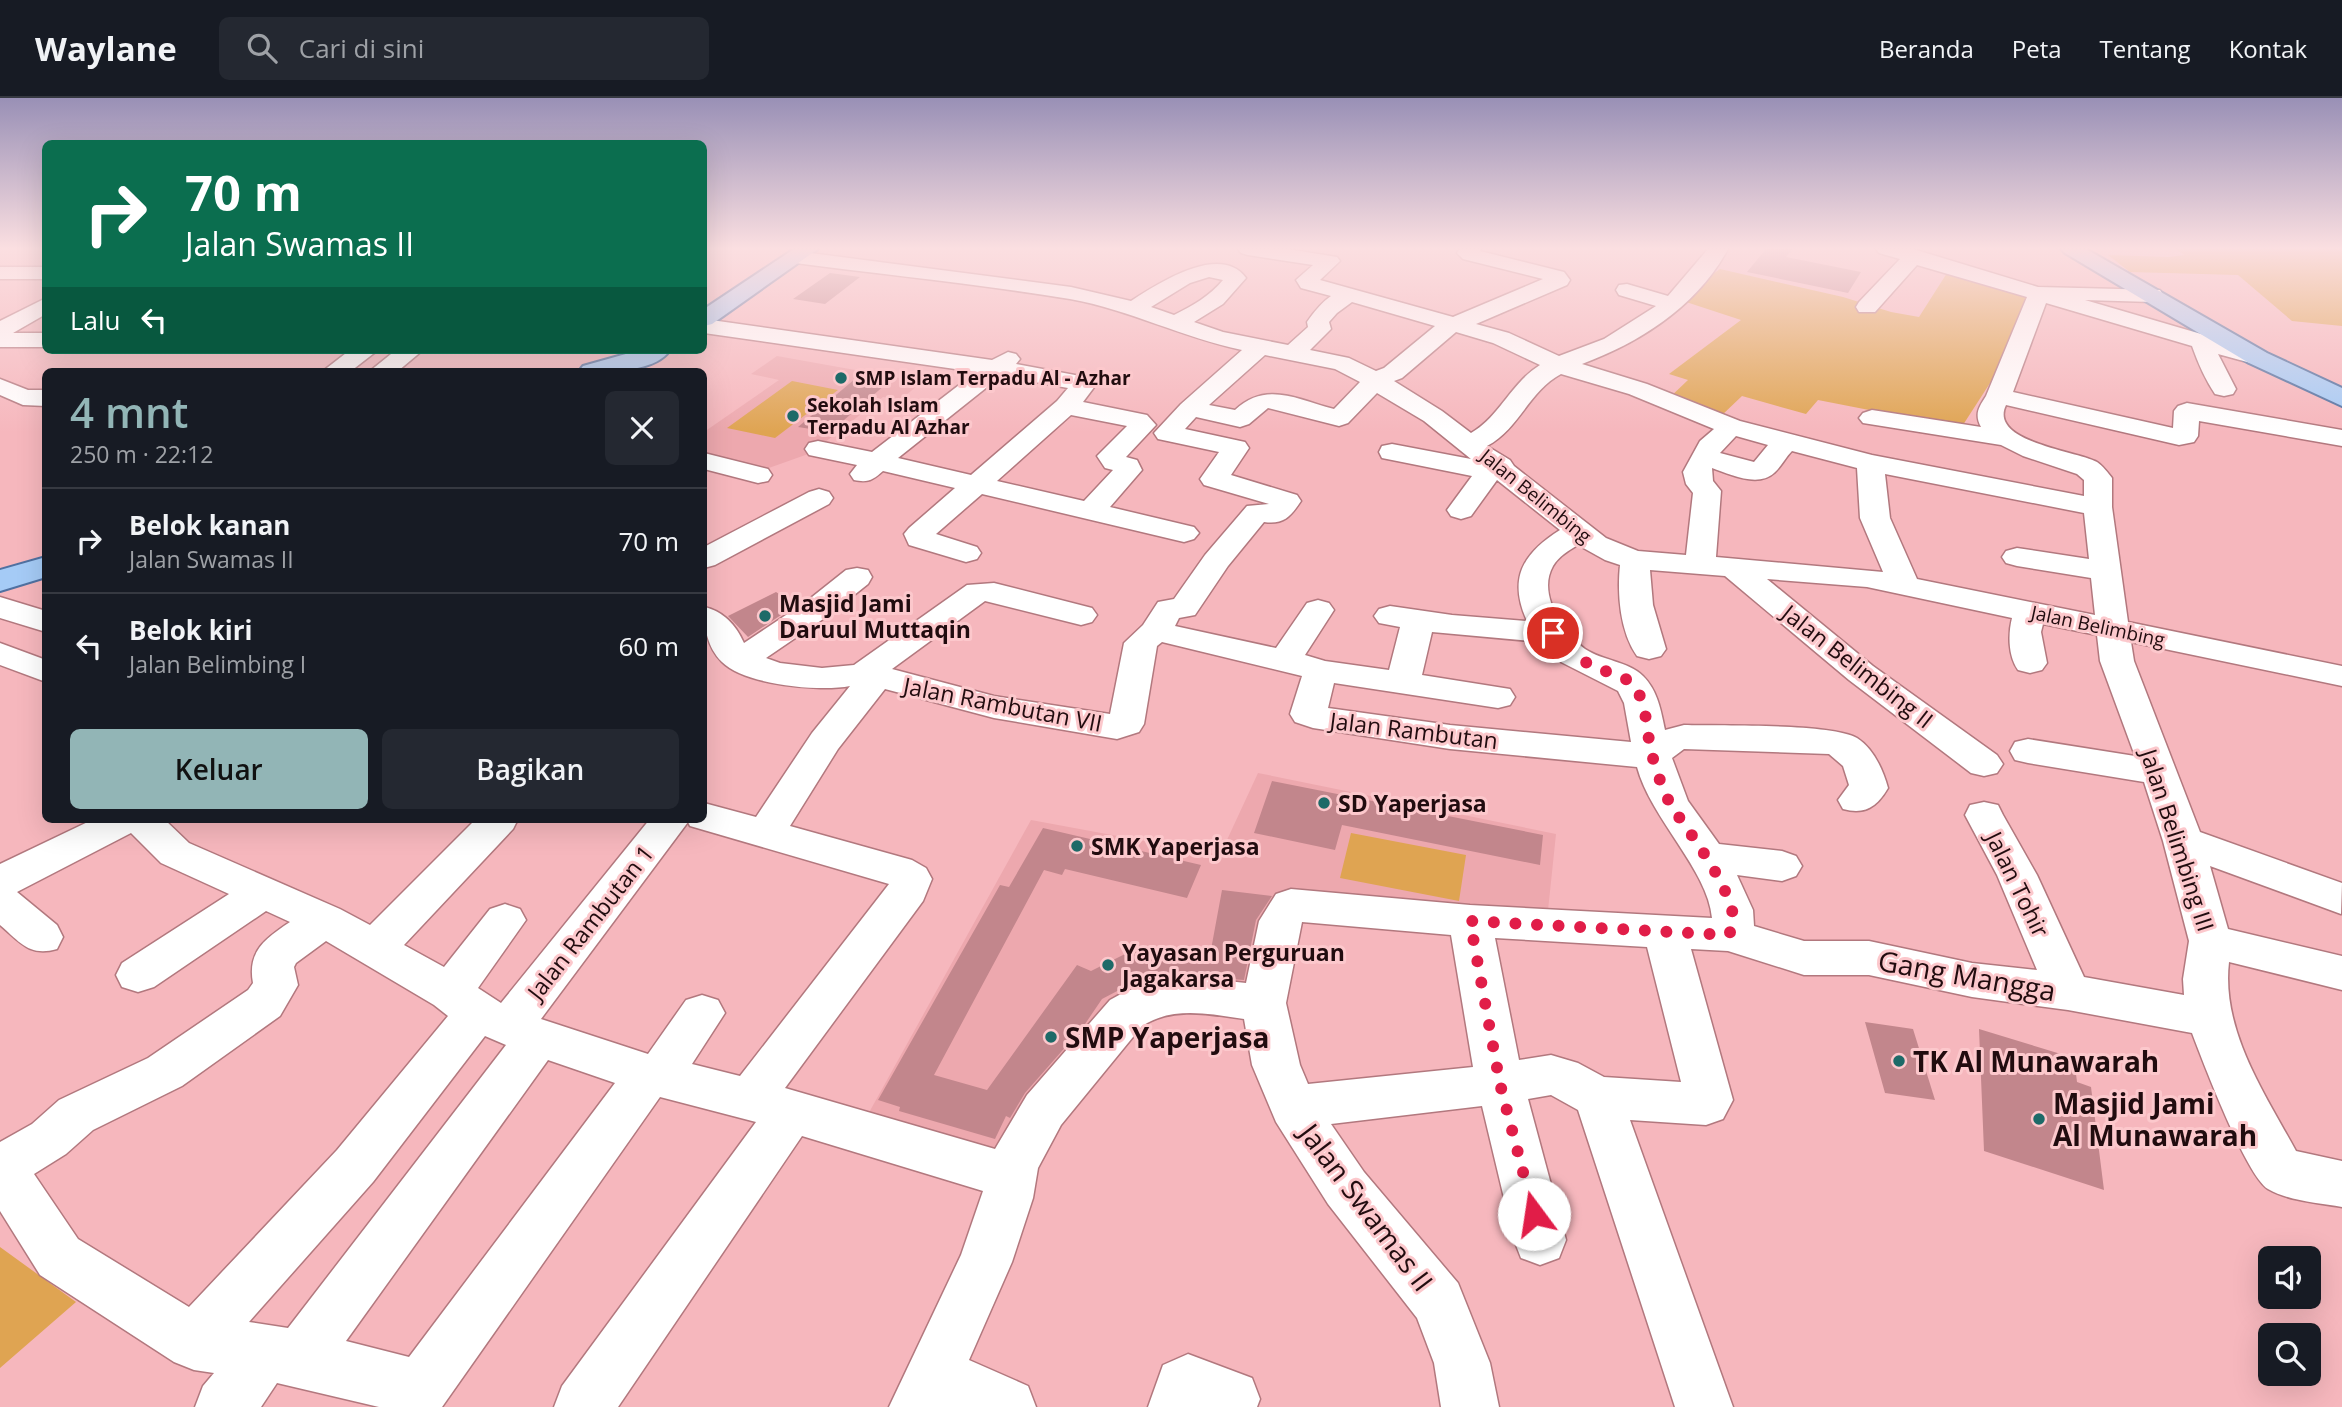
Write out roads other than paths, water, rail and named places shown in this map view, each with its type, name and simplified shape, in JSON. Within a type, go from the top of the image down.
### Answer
[{"type":"main road","points":[[2177,310],[2258,358],[2342,398]]},
{"type":"main road","points":[[604,368],[651,354]]},
{"type":"main road","points":[[0,581],[42,567]]},
{"type":"street","points":[[0,331],[33,310]]},
{"type":"street","name":"Jalan Belimbing","points":[[1139,310],[1217,338],[1342,363],[1376,380],[1433,415],[1471,444],[1495,468],[1595,544],[1636,560],[1844,575],[2342,676]]},
{"type":"street","points":[[1172,324],[1198,310]]},
{"type":"street","points":[[1294,352],[1320,329],[1318,322],[1327,310]]},
{"type":"street","points":[[1410,310],[1501,338],[1559,365],[1637,389],[1731,427],[1871,463],[2098,506]]},
{"type":"street","points":[[1339,418],[1376,380],[1393,373],[1456,323],[1492,310]]},
{"type":"street","points":[[1471,444],[1483,439],[1507,418],[1523,392],[1537,378],[1559,365],[1622,339],[1663,310]]},
{"type":"street","points":[[2004,438],[1991,425],[1990,410],[1999,396],[2032,310]]},
{"type":"street","points":[[2096,310],[2258,358]]},
{"type":"street","points":[[1217,338],[1245,322]]},
{"type":"street","points":[[824,343],[846,324]]},
{"type":"street","points":[[707,326],[824,343],[921,347],[998,368],[1082,383],[1083,386],[1066,406],[919,534],[920,539],[966,553]]},
{"type":"street","points":[[0,340],[42,340]]},
{"type":"street","points":[[2202,342],[2212,369],[2224,389]]},
{"type":"street","points":[[871,468],[1023,347]]},
{"type":"street","points":[[1260,347],[1167,433],[1236,448],[1214,479],[1287,501],[1275,515],[1256,512],[1216,561],[1184,608],[1169,609],[1155,631],[1285,660],[1321,671],[1498,697]]},
{"type":"street","points":[[339,368],[360,354]]},
{"type":"street","points":[[386,368],[405,354]]},
{"type":"street","points":[[0,386],[23,397],[42,398]]},
{"type":"street","points":[[1999,396],[2179,437],[2185,436],[2187,411],[2342,438]]},
{"type":"street","points":[[1200,411],[1240,419],[1257,403],[1268,400],[1339,418],[1346,423],[1336,434],[1331,435],[1254,422]]},
{"type":"street","points":[[1066,406],[1138,420],[1143,425],[1111,456],[1115,462],[1129,468],[1091,511]]},
{"type":"street","name":"Jalan Belimbing III","points":[[1872,418],[2004,438],[2091,470],[2098,478],[2098,506],[2117,661],[2160,772],[2183,841],[2210,941],[2205,979],[2209,1018],[2241,1097],[2277,1167],[2288,1174],[2342,1184]]},
{"type":"street","points":[[1716,566],[1707,491],[1700,484],[1697,472],[1709,447],[1725,433]]},
{"type":"street","points":[[1705,457],[1748,471],[1762,470],[1781,446],[1788,442]]},
{"type":"street","points":[[818,449],[871,468],[976,484],[1184,533]]},
{"type":"street","points":[[1392,452],[1495,468]]},
{"type":"street","points":[[707,462],[758,475]]},
{"type":"street","points":[[1871,463],[1875,517],[1903,585]]},
{"type":"street","points":[[1461,510],[1495,468]]},
{"type":"street","points":[[707,557],[819,498]]},
{"type":"street","points":[[1579,531],[1550,551],[1536,568],[1534,595],[1562,647],[1572,655],[1623,677],[1633,685],[1639,695],[1652,755],[1672,807],[1707,856],[1732,912],[1732,932],[1727,935]]},
{"type":"street","points":[[2017,557],[2106,571]]},
{"type":"street","points":[[1636,560],[1633,587],[1637,617],[1649,649]]},
{"type":"street","name":"Jalan Belimbing II","points":[[1716,566],[1984,764]]},
{"type":"street","points":[[741,660],[818,608],[857,577]]},
{"type":"street","points":[[766,832],[870,676],[978,592],[994,592],[1044,608],[1081,615]]},
{"type":"street","points":[[0,607],[42,621]]},
{"type":"street","points":[[1285,660],[1318,610]]},
{"type":"street","points":[[2029,611],[2025,632],[2030,663]]},
{"type":"street","points":[[1403,684],[1404,618],[1553,633]]},
{"type":"street","points":[[707,620],[723,633],[734,655],[774,673],[822,679],[870,676]]},
{"type":"street","name":"Jalan Rambutan VII","points":[[870,676],[994,708],[1117,727],[1125,724],[1141,643],[1155,631]]},
{"type":"street","points":[[0,653],[42,669]]},
{"type":"street","name":"Jalan Rambutan","points":[[1321,671],[1308,714],[1313,717],[1450,737],[1652,755]]},
{"type":"street","points":[[1652,755],[1669,741],[1684,737],[1835,742],[1848,747],[1867,779],[1869,788],[1857,800]]},
{"type":"street","points":[[2028,751],[2160,772]]},
{"type":"street","name":"Jalan Tohir","points":[[1984,815],[2017,875],[2068,992]]},
{"type":"street","points":[[583,1407],[912,882],[907,874],[898,870],[707,817]]},
{"type":"street","points":[[0,882],[119,823]]},
{"type":"street","points":[[144,823],[175,853],[325,920],[494,1018],[654,1075],[771,1105],[1010,1176]]},
{"type":"street","points":[[374,948],[495,823]]},
{"type":"street","name":"Jalan Rambutan 1","points":[[494,1018],[667,823]]},
{"type":"street","points":[[2183,841],[2341,899]]},
{"type":"street","points":[[1707,856],[1782,866]]},
{"type":"street","points":[[138,975],[262,893]]},
{"type":"street","points":[[0,901],[42,937]]},
{"type":"street","name":"Jalan Swamas II","points":[[1470,1407],[1462,1363],[1439,1302],[1346,1188],[1293,1107],[1276,1065],[1264,1003],[1280,921],[1291,905],[1470,921],[1727,935]]},
{"type":"street","points":[[325,920],[279,952],[272,967],[276,985],[264,1003],[165,1072],[76,1115],[49,1139],[0,1168],[58,1257],[194,1342],[260,1378],[412,1389],[423,1385],[702,1013]]},
{"type":"street","points":[[260,1378],[494,1018],[506,920]]},
{"type":"street","points":[[1470,921],[1500,1084],[1540,1240]]},
{"type":"street","points":[[1293,1107],[1557,1076],[1598,1097],[1706,1104],[1709,1100],[1665,933]]},
{"type":"street","name":"Gang Mangga","points":[[1727,935],[1804,958],[1869,958],[1972,980],[2068,992],[2209,1018]]},
{"type":"street","points":[[2210,941],[2342,973]]},
{"type":"street","points":[[1007,1407],[926,1391],[985,1262],[1007,1198],[1013,1165],[1044,1110],[1126,1013],[1141,1001],[1163,996],[1264,1003]]},
{"type":"street","points":[[194,1342],[494,1018]]},
{"type":"street","points":[[1598,1097],[1704,1407]]},
{"type":"street","points":[[1177,1407],[1183,1385],[1188,1383],[1231,1399]]},
{"type":"place","name":"SMP Islam Terpadu Al - Azhar","points":[[841,378]]},
{"type":"place","name":"Sekolah Islam Terpadu Al Azhar","points":[[793,416]]},
{"type":"place","name":"Masjid Jami Daruul Muttaqin","points":[[765,616]]},
{"type":"place","name":"SD Yaperjasa","points":[[1324,803]]},
{"type":"place","name":"SMK Yaperjasa","points":[[1077,846]]},
{"type":"place","name":"Yayasan Perguruan Jagakarsa","points":[[1108,965]]},
{"type":"place","name":"SMP Yaperjasa","points":[[1051,1037]]},
{"type":"place","name":"TK Al Munawarah","points":[[1899,1061]]},
{"type":"place","name":"Masjid Jami Al Munawarah","points":[[2039,1119]]}]
